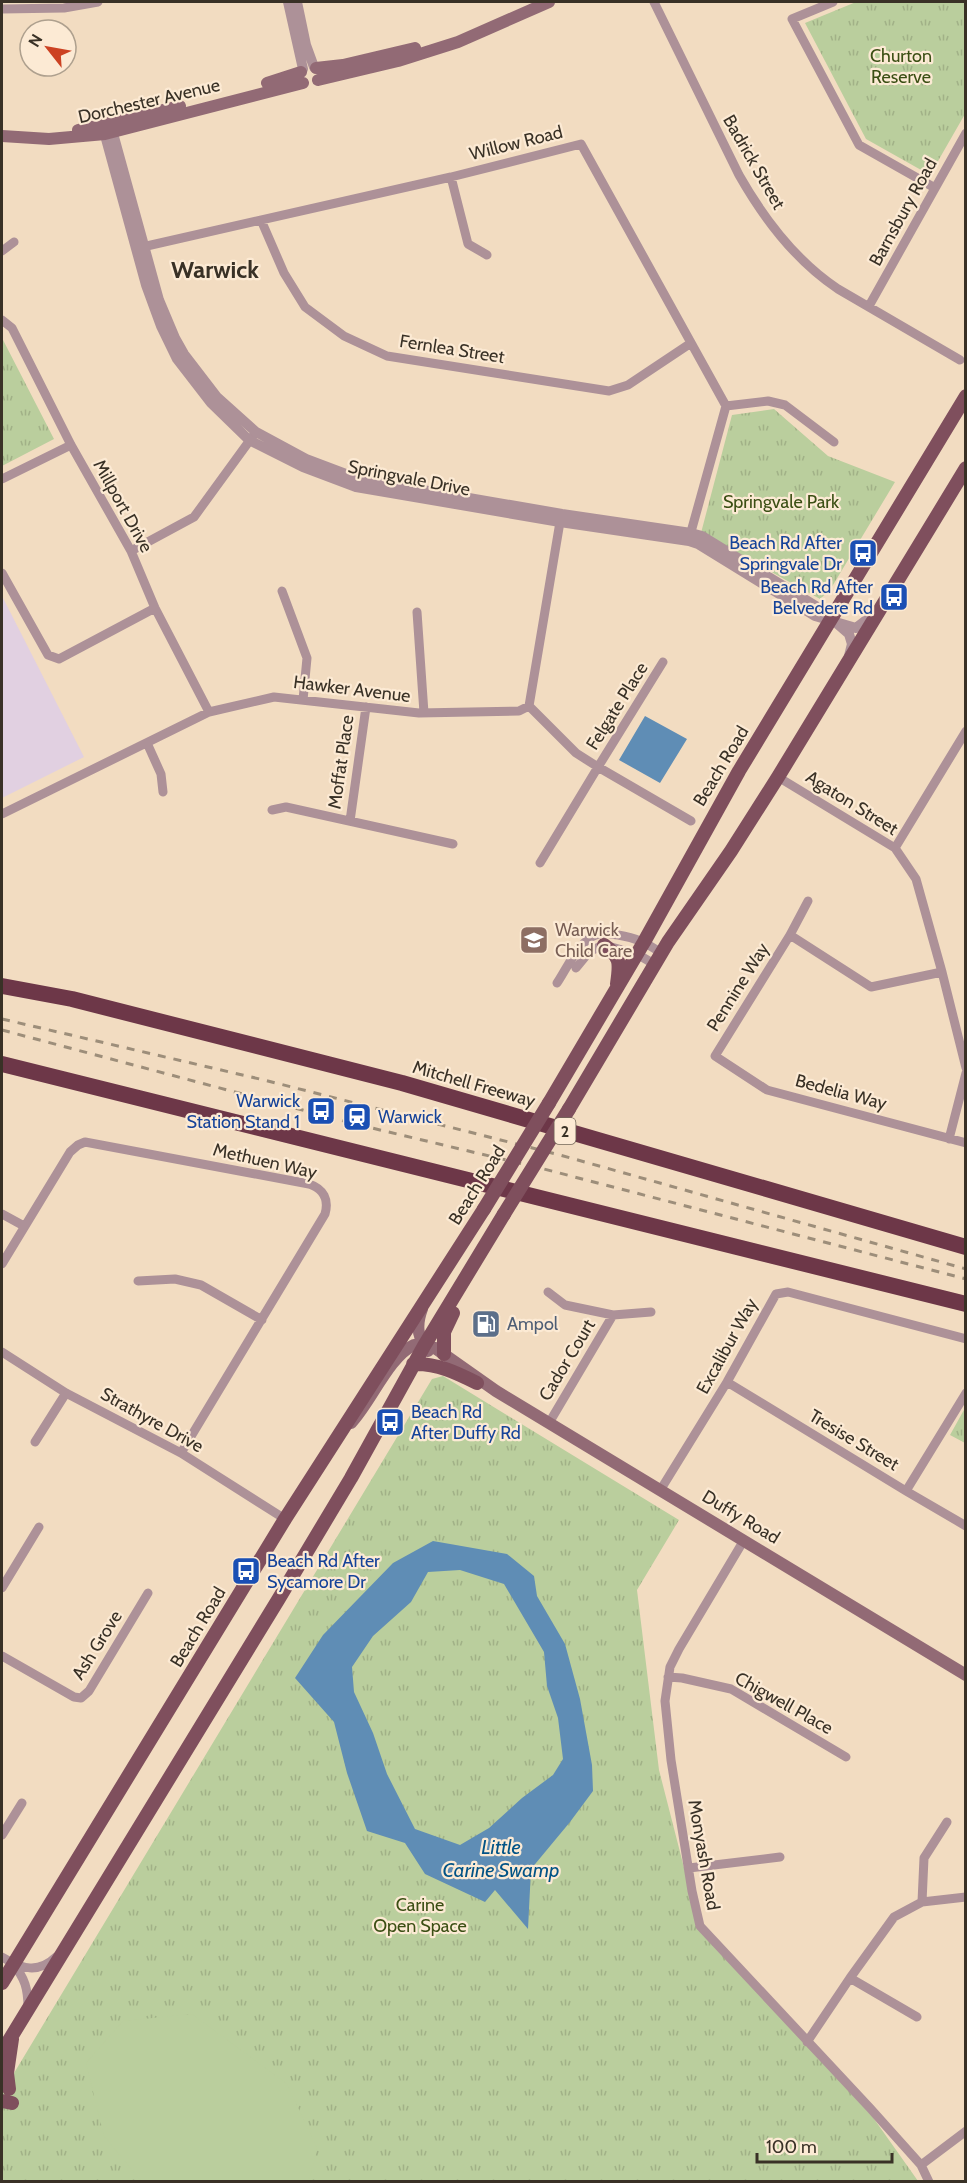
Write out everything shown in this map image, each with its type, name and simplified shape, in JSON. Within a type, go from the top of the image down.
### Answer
[{"type":"highway","points":[[2,980],[72,999]]},
{"type":"highway","name":"Mitchell Freeway","points":[[2,986],[72,999],[402,1083],[966,1246]]},
{"type":"highway","points":[[2,1064],[966,1304]]},
{"type":"main road","name":"Dorchester Avenue","points":[[2,136],[49,139],[108,129],[222,95],[309,73],[398,61],[458,42],[530,4],[549,2]]},
{"type":"main road","name":"Dorchester Avenue","points":[[2,130],[50,132],[108,129]]},
{"type":"main road","name":"Beach Road","points":[[2,1983],[7,1960],[549,1103],[641,948],[733,781],[966,396]]},
{"type":"main road","name":"Beach Road","points":[[2,2052],[351,1478],[413,1364],[658,959],[778,777],[966,468]]},
{"type":"main road","points":[[604,945],[615,953],[619,962],[615,992]]},
{"type":"main road","points":[[444,1354],[444,1332],[484,1246]]},
{"type":"main road","points":[[342,1433],[363,1412],[400,1354],[414,1346],[424,1346],[418,1333],[418,1322],[427,1299]]},
{"type":"main road","name":"Duffy Road","points":[[424,1346],[435,1348],[496,1391],[966,1675]]},
{"type":"main road","name":"Duffy Road","points":[[424,1346],[431,1354],[477,1383],[496,1391]]},
{"type":"main road","points":[[413,1364],[433,1365],[477,1383]]},
{"type":"main road","points":[[7,2098],[7,2073],[13,2034]]},
{"type":"street","points":[[2,9],[64,8],[98,2]]},
{"type":"street","points":[[288,2],[309,73]]},
{"type":"street","points":[[297,2],[309,73]]},
{"type":"street","name":"Badrick Street","points":[[654,2],[722,144],[754,202],[791,249],[810,268],[838,290],[960,360]]},
{"type":"street","points":[[833,2],[792,19],[859,145],[935,188]]},
{"type":"street","name":"Springvale Drive","points":[[108,129],[140,248],[151,303],[177,359],[211,403],[253,436],[303,467],[357,487],[690,537],[815,616],[850,628],[856,628],[872,616],[885,600]]},
{"type":"street","name":"Barnsbury Road","points":[[869,306],[966,134]]},
{"type":"street","name":"Willow Road","points":[[140,248],[451,177],[581,144],[726,406]]},
{"type":"street","points":[[451,177],[468,244],[487,255]]},
{"type":"street","name":"Fernlea Street","points":[[261,220],[284,273],[306,307],[344,336],[387,356],[609,391],[628,385],[691,343]]},
{"type":"street","points":[[2,251],[14,242]]},
{"type":"street","name":"Millport Drive","points":[[2,320],[12,328],[71,446],[131,551],[155,608],[209,712]]},
{"type":"street","points":[[690,537],[726,406],[768,400],[785,405],[834,442]]},
{"type":"street","points":[[131,551],[194,517],[253,436]]},
{"type":"street","points":[[2,479],[71,446]]},
{"type":"street","points":[[529,706],[561,518]]},
{"type":"street","points":[[2,573],[48,656],[59,659],[155,608]]},
{"type":"street","points":[[282,591],[307,658],[303,700]]},
{"type":"street","points":[[417,612],[424,713]]},
{"type":"street","name":"Springvale Drive","points":[[831,620],[849,634],[851,639],[852,648],[843,668]]},
{"type":"street","name":"Felgate Place","points":[[540,863],[663,662]]},
{"type":"street","name":"Hawker Avenue","points":[[2,814],[209,712],[274,697],[424,713],[519,711],[529,706]]},
{"type":"street","name":"Felgate Place","points":[[529,706],[576,753],[691,821]]},
{"type":"street","name":"Moffat Place","points":[[350,821],[366,707]]},
{"type":"street","points":[[895,848],[966,730]]},
{"type":"street","points":[[147,743],[161,774],[163,792]]},
{"type":"street","name":"Agaton Street","points":[[778,777],[895,848],[916,879],[966,1068]]},
{"type":"street","name":"Moffat Place","points":[[272,810],[286,807],[453,844]]},
{"type":"street","name":"Pennine Way","points":[[715,1056],[790,935],[808,901]]},
{"type":"street","points":[[557,983],[578,951],[590,938],[604,933],[630,937],[641,948],[658,959]]},
{"type":"street","name":"Pennine Way","points":[[790,935],[871,987],[942,972]]},
{"type":"street","points":[[576,968],[590,951],[604,945],[641,948]]},
{"type":"street","name":"Bedelia Way","points":[[715,1056],[768,1090],[966,1143]]},
{"type":"street","points":[[949,1139],[966,1074]]},
{"type":"street","name":"Methuen Way","points":[[2,1264],[70,1152],[85,1142],[315,1186],[326,1197],[326,1211],[180,1453]]},
{"type":"street","points":[[2,1214],[24,1227]]},
{"type":"street","points":[[138,1281],[175,1279],[201,1285],[262,1320]]},
{"type":"street","name":"Cador Court","points":[[548,1292],[565,1305],[613,1315],[651,1312]]},
{"type":"street","name":"Excalibur Way","points":[[661,1489],[727,1382],[774,1296],[780,1292],[792,1293],[966,1339]]},
{"type":"street","name":"Cador Court","points":[[549,1423],[613,1315]]},
{"type":"street","name":"Strathyre Drive","points":[[2,1352],[66,1393],[180,1453],[285,1519]]},
{"type":"street","name":"Tresise Street","points":[[727,1382],[966,1526]]},
{"type":"street","points":[[35,1442],[66,1393]]},
{"type":"street","points":[[906,1491],[966,1393]]},
{"type":"street","points":[[2,1588],[39,1527]]},
{"type":"street","name":"Monyash Road","points":[[744,1540],[678,1649],[670,1667],[665,1701],[671,1760],[692,1891],[700,1926],[921,2165],[929,2181]]},
{"type":"street","name":"Ash Grove","points":[[2,1656],[74,1697],[81,1698],[89,1691],[148,1593]]},
{"type":"street","name":"Chigwell Place","points":[[668,1677],[731,1689],[846,1757]]},
{"type":"street","points":[[2,1835],[22,1803]]},
{"type":"street","points":[[922,1902],[924,1858],[947,1822]]},
{"type":"street","points":[[689,1868],[780,1857]]},
{"type":"street","points":[[807,2042],[894,1917],[922,1902],[966,1897]]},
{"type":"street","points":[[7,1960],[33,1968],[41,1968],[66,1948]]},
{"type":"street","points":[[7,1960],[23,1976],[28,1990],[28,2010]]},
{"type":"street","points":[[850,1978],[917,2018]]},
{"type":"street","points":[[921,2165],[966,2132]]},
{"type":"shaded area","points":[[2,596],[84,757],[2,798]]},
{"type":"green space","name":"Churton Reserve","points":[[856,2],[965,2],[965,114],[930,175],[866,139],[805,23]]},
{"type":"green space","points":[[2,338],[54,439],[2,466]]},
{"type":"green space","name":"Springvale Park","points":[[774,409],[828,456],[895,482],[830,590],[820,599],[701,533],[732,415]]},
{"type":"green space","name":"Carine Open Space","points":[[443,1376],[679,1520],[637,1590],[659,1770],[700,1930],[872,2116],[918,2181],[2,2181],[2,2093],[432,1379]]},
{"type":"green space","points":[[965,1408],[966,1443],[950,1435]]},
{"type":"green space","points":[[192,2014],[287,2084],[317,2148],[309,2181],[141,2181],[104,2136],[86,2063],[123,2021]]},
{"type":"water","points":[[645,716],[687,739],[660,783],[619,760]]},
{"type":"water","name":"Little Carine Swamp","points":[[433,1541],[507,1554],[534,1576],[537,1596],[565,1644],[580,1699],[592,1765],[593,1791],[531,1869],[528,1929],[495,1890],[485,1902],[425,1874],[405,1843],[367,1831],[347,1773],[334,1722],[295,1678],[323,1635],[393,1563]],"holes":[[[460,1570],[504,1584],[544,1652],[547,1686],[558,1718],[563,1759],[553,1775],[522,1798],[489,1828],[460,1845],[415,1829],[387,1774],[373,1733],[354,1692],[352,1667],[373,1636],[411,1602],[428,1572]]]},
{"type":"railway","points":[[2,1019],[264,1080],[560,1155],[966,1269]]},
{"type":"railway","points":[[2,1030],[355,1124],[544,1169],[966,1279]]},
{"type":"place","name":"Beach Rd After Springvale Dr","points":[[863,553]]},
{"type":"place","name":"Beach Rd After Belvedere Rd","points":[[894,597]]},
{"type":"place","name":"Warwick Child Care","points":[[534,940]]},
{"type":"place","name":"Warwick Station Stand 1","points":[[321,1111]]},
{"type":"place","name":"Warwick","points":[[357,1117]]},
{"type":"place","name":"Ampol","points":[[486,1324]]},
{"type":"place","name":"Beach Rd After Duffy Rd","points":[[390,1422]]},
{"type":"place","name":"Beach Rd After Sycamore Dr","points":[[246,1571]]},
{"type":"district","name":"Warwick","points":[[215,270]]}]
